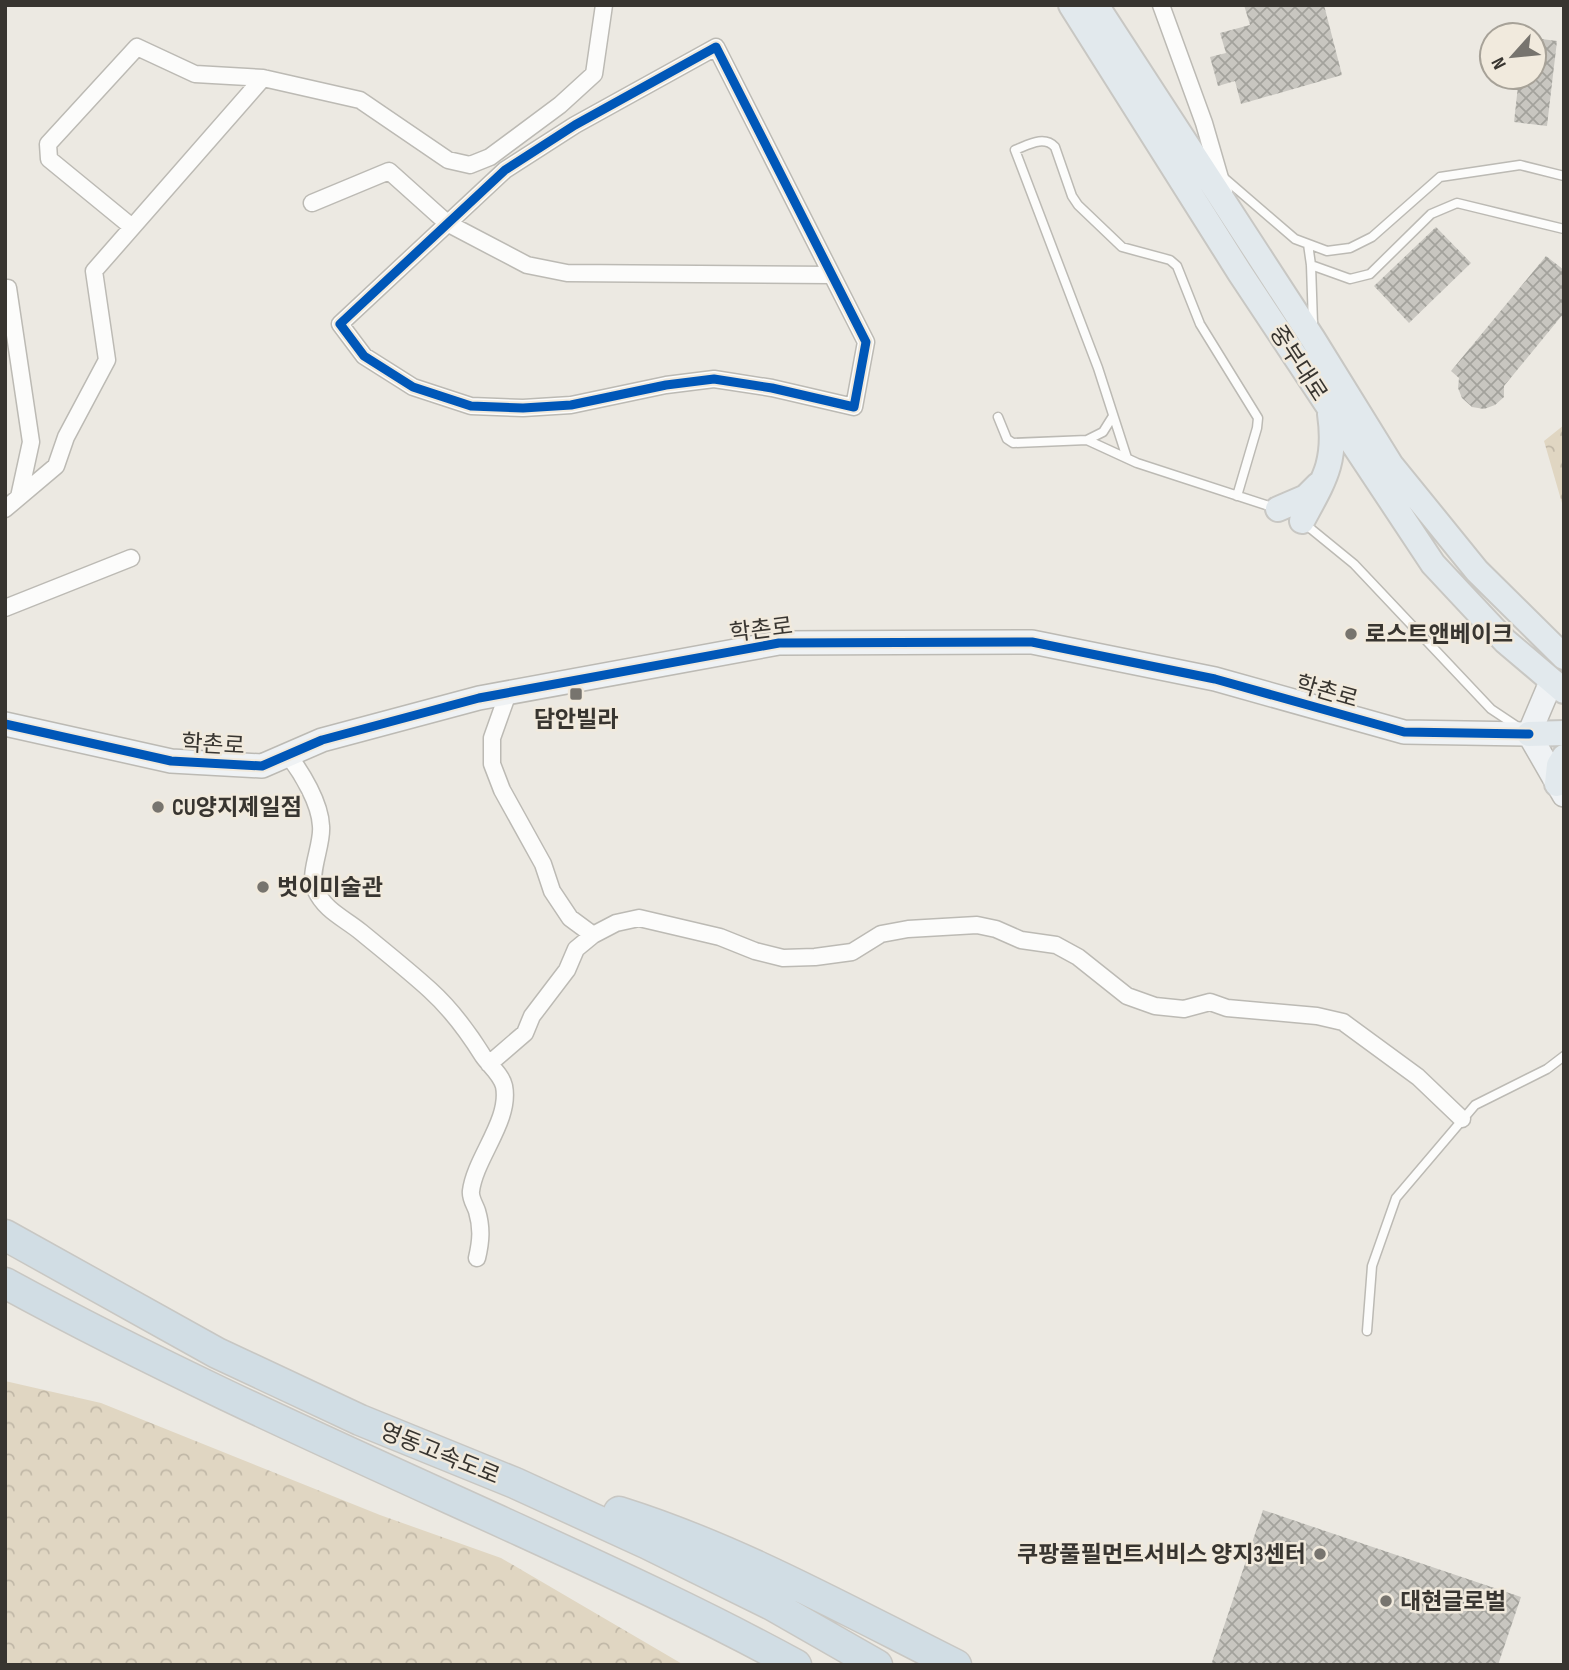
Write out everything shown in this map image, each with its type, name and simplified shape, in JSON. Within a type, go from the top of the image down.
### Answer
[{"type":"highway","name":"영동고속도로","points":[[5,1235],[217,1353],[360,1420],[480,1469],[659,1549],[772,1605],[877,1665]]},
{"type":"highway","name":"영동고속도로","points":[[5,1283],[76,1322],[225,1395],[673,1601],[796,1665]]},
{"type":"highway","points":[[480,1469],[692,1537],[766,1570],[956,1665]]},
{"type":"main road","name":"중부대로","points":[[1071,5],[1330,410],[1433,564],[1505,641],[1557,687]]},
{"type":"main road","name":"중부대로","points":[[1096,5],[1313,339],[1391,466],[1477,570],[1564,657]]},
{"type":"main road","points":[[1302,521],[1327,474],[1334,439],[1330,410]]},
{"type":"main road","points":[[1278,509],[1306,497],[1327,474]]},
{"type":"main road","points":[[1529,734],[1564,733]]},
{"type":"main road","points":[[1560,789],[1559,765],[1564,757]]},
{"type":"street","points":[[132,227],[49,159],[48,144],[137,47],[195,74],[263,78],[360,100],[447,160],[470,165],[489,157],[560,105],[594,74],[604,5]]},
{"type":"street","points":[[1161,5],[1204,123],[1228,211]]},
{"type":"street","points":[[716,47],[866,342],[854,407],[772,388],[714,379],[666,385],[571,405],[523,408],[471,406],[413,387],[364,356],[340,324],[505,170],[575,125],[716,47]]},
{"type":"street","points":[[5,509],[56,466],[66,437],[107,360],[94,271],[263,78]]},
{"type":"street","points":[[560,105],[575,125]]},
{"type":"street","points":[[312,203],[388,171],[447,223],[527,265],[567,273],[832,275]]},
{"type":"street","points":[[8,288],[31,442],[19,497]]},
{"type":"street","points":[[5,608],[131,558]]},
{"type":"street","name":"학촌로","points":[[5,724],[171,761],[262,766],[322,740],[479,698],[779,643],[1032,642],[1215,679],[1404,732],[1529,734]]},
{"type":"street","points":[[1557,687],[1529,734],[1560,789]]},
{"type":"street","points":[[508,693],[492,737],[492,764],[517,820],[543,864],[552,891],[570,918],[593,935]]},
{"type":"street","points":[[288,755],[299,768],[311,793],[321,826],[314,887],[330,912],[358,929],[431,991],[467,1032],[499,1074],[505,1087],[503,1108],[470,1194],[477,1211],[482,1238],[477,1258]]},
{"type":"street","points":[[489,1064],[525,1033],[532,1016],[568,970],[576,948],[616,923],[639,918],[720,937],[755,951],[783,958],[852,952],[881,934],[908,929],[977,925],[1021,940],[1056,945],[1078,957],[1127,996],[1155,1006],[1184,1009],[1210,1002],[1227,1008],[1343,1021],[1418,1077],[1462,1119]]},
{"type":"lane","points":[[1127,458],[1098,368],[1014,150],[1043,140],[1055,147],[1072,196],[1078,205],[1122,247],[1170,260],[1177,266],[1200,324],[1258,418],[1237,496]]},
{"type":"lane","points":[[1220,175],[1295,239],[1327,251],[1349,248],[1371,237],[1440,177],[1520,164],[1564,176]]},
{"type":"lane","points":[[1311,265],[1350,279],[1370,274],[1431,214],[1457,203],[1564,229]]},
{"type":"lane","points":[[1308,244],[1313,339]]},
{"type":"lane","points":[[998,417],[1007,439],[1013,443],[1087,440],[1103,432],[1113,416]]},
{"type":"lane","points":[[1087,440],[1127,458],[1293,514],[1354,564],[1491,709],[1529,734]]},
{"type":"lane","points":[[1367,1331],[1372,1266],[1396,1198],[1475,1105],[1547,1069],[1564,1056]]},
{"type":"green space","points":[[1564,425],[1564,510],[1544,441]]},
{"type":"green space","points":[[5,1381],[101,1403],[380,1515],[501,1558],[684,1665],[5,1665]]},
{"type":"building","points":[[1244,5],[1324,5],[1342,75],[1241,104],[1235,81],[1218,86],[1210,57],[1226,53],[1220,33],[1250,25]]},
{"type":"building","points":[[1548,40],[1557,41],[1547,126],[1514,122],[1517,91],[1548,91]]},
{"type":"building","points":[[1436,227],[1471,263],[1409,323],[1374,286]]},
{"type":"building","points":[[1546,256],[1564,270],[1564,313],[1504,386],[1504,397],[1495,405],[1484,409],[1472,407],[1462,398],[1458,388],[1459,378],[1451,371]]},
{"type":"building","name":"쿠팡풀필먼트서비스 양지3센터","points":[[1263,1510],[1521,1597],[1498,1665],[1211,1665]]},
{"type":"cycle path","points":[[716,47],[866,342],[854,407],[772,388],[714,379],[666,385],[571,405],[523,408],[471,406],[413,387],[364,356],[340,324],[505,170],[575,125],[716,47]]},
{"type":"cycle path","points":[[5,724],[171,761],[262,766],[322,740],[479,698],[779,643],[1032,642],[1215,679],[1404,732],[1529,734]]},
{"type":"place","name":"로스트앤베이크","points":[[1351,634]]},
{"type":"place","name":"담안빌라","points":[[576,694]]},
{"type":"place","name":"CU양지제일점","points":[[158,807]]},
{"type":"place","name":"벗이미술관","points":[[263,887]]},
{"type":"place","name":"쿠팡풀필먼트서비스 양지3센터","points":[[1320,1554]]},
{"type":"place","name":"대현글로벌","points":[[1386,1601]]}]
